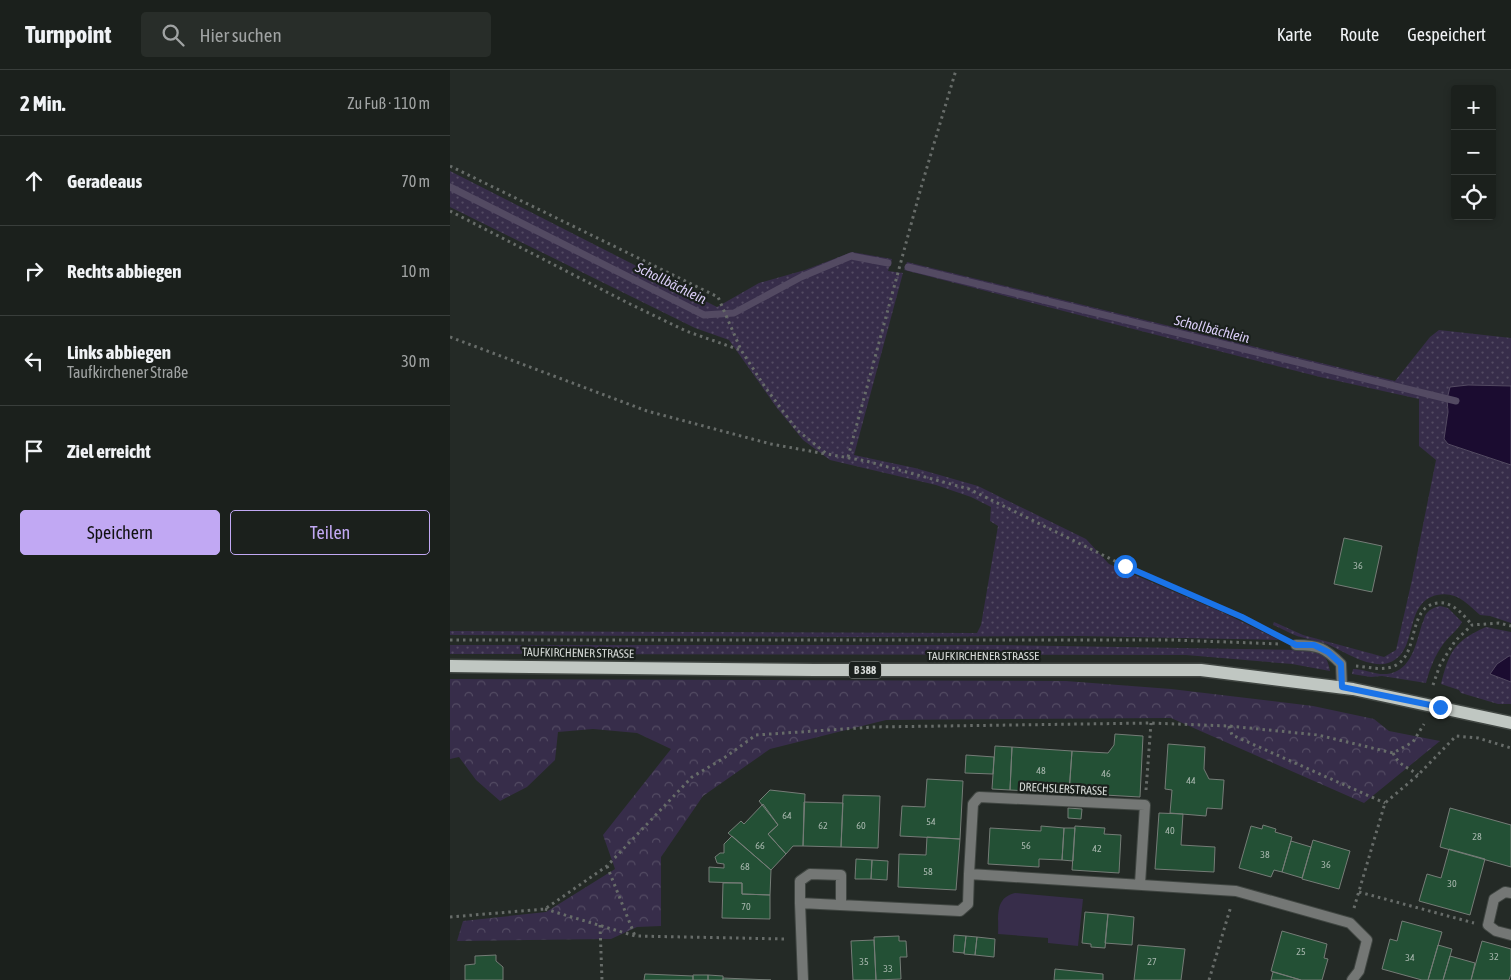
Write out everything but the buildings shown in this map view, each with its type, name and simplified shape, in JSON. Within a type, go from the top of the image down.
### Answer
[{"type":"main road","name":"TAUFKIRCHENER STRASSE","points":[[450,666],[806,670],[1201,670],[1342,687],[1511,723]]},
{"type":"street","points":[[1296,645],[1314,645],[1328,652],[1341,664],[1342,687]]},
{"type":"street","name":"DRECHSLERSTRASSE","points":[[800,903],[960,911],[968,904],[973,804],[979,797],[1145,805]]},
{"type":"street","points":[[1140,884],[1145,805]]},
{"type":"street","points":[[803,980],[800,939],[800,881],[810,874],[841,876],[841,905]]},
{"type":"street","points":[[969,874],[1236,891],[1350,923],[1367,940],[1359,970],[1352,980]]},
{"type":"street","points":[[1511,893],[1505,892],[1494,899],[1488,925],[1496,931],[1511,935]]},
{"type":"path","points":[[848,457],[922,184],[956,70]]},
{"type":"path","points":[[450,166],[718,297],[741,350],[765,387],[797,430],[827,454]]},
{"type":"path","points":[[450,211],[686,331],[741,350]]},
{"type":"path","points":[[450,337],[647,411],[770,444],[848,457],[969,489],[1125,566],[1242,617],[1296,645]]},
{"type":"path","points":[[1341,664],[1390,668],[1399,663],[1408,652],[1420,614],[1428,605],[1440,602],[1450,605],[1462,613],[1472,625]]},
{"type":"path","points":[[1433,685],[1440,665],[1455,641],[1472,625],[1499,623],[1511,626]]},
{"type":"path","points":[[450,640],[1174,640],[1296,645]]},
{"type":"path","points":[[1145,805],[1151,723]]},
{"type":"path","points":[[544,909],[607,866],[692,777],[724,758],[756,735],[873,727],[1151,723],[1229,726],[1318,735],[1393,753],[1402,766],[1418,775]]},
{"type":"path","points":[[1393,753],[1413,742],[1424,724]]},
{"type":"path","points":[[1229,726],[1232,734],[1385,803]]},
{"type":"path","points":[[1488,925],[1469,922],[1359,892],[1385,803],[1418,775],[1456,736],[1478,738],[1511,748]]},
{"type":"path","points":[[607,866],[635,936]]},
{"type":"path","points":[[1209,980],[1236,891]]},
{"type":"path","points":[[450,917],[544,909],[635,936],[800,939]]},
{"type":"path","points":[[600,925],[602,980]]},
{"type":"green space","points":[[450,171],[717,307],[759,283],[805,270],[852,252],[892,259],[888,271],[903,273],[854,455],[915,468],[978,486],[1086,539],[1109,564],[1224,613],[1279,640],[1079,636],[450,635],[450,631],[977,633],[981,625],[998,526],[990,521],[991,507],[971,497],[936,485],[830,460],[803,440],[777,408],[729,340],[695,328],[450,207]]},
{"type":"green space","points":[[907,262],[1395,381],[1430,337],[1439,330],[1511,338],[1511,386],[1489,386],[1447,399],[1448,412],[1444,439],[1448,444],[1511,465],[1511,623],[1490,616],[1480,615],[1466,602],[1456,596],[1437,595],[1426,600],[1419,608],[1404,649],[1398,658],[1381,664],[1373,664],[1327,644],[1297,636],[1273,625],[1274,622],[1303,635],[1384,657],[1396,650],[1436,460],[1419,446],[1419,399],[1320,377],[904,270]]},
{"type":"green space","points":[[1440,606],[1448,608],[1462,622],[1438,652],[1426,683],[1382,676],[1371,677],[1352,674],[1353,669],[1387,674],[1402,668],[1412,655],[1426,614],[1431,609]]},
{"type":"green space","points":[[1486,627],[1511,632],[1511,656],[1490,674],[1511,682],[1511,704],[1498,704],[1461,693],[1459,690],[1441,684],[1450,656],[1455,649],[1467,637]]},
{"type":"green space","points":[[450,645],[997,645],[1305,650],[1325,657],[1330,671],[1292,664],[1186,655],[450,654]]},
{"type":"green space","points":[[450,679],[1066,681],[1171,689],[1313,706],[1374,719],[1389,731],[1440,741],[1364,803],[1171,718],[886,720],[770,749],[703,796],[661,857],[661,926],[637,927],[611,939],[457,941],[463,921],[546,912],[615,869],[603,835],[671,749],[637,733],[593,729],[558,732],[555,760],[527,787],[500,801],[476,780],[459,757],[450,759]]},
{"type":"green space","points":[[1015,893],[1083,899],[1078,946],[1048,943],[1048,938],[998,934],[998,915],[1001,904],[1004,899]]},
{"type":"shaded area","points":[[1468,385],[1511,386],[1511,465],[1448,444],[1444,439],[1448,412],[1447,399],[1450,387]]},
{"type":"shaded area","points":[[1511,656],[1511,682],[1490,674],[1497,664]]},
{"type":"waterway","name":"Schollbächlein","points":[[450,187],[704,315],[734,313],[801,277],[851,256],[888,263]]},
{"type":"waterway","name":"Schollbächlein","points":[[908,267],[1456,401]]},
{"type":"route","points":[[1125,566],[1242,617],[1296,645],[1314,645],[1328,652],[1341,664],[1342,687],[1440,707]]}]
